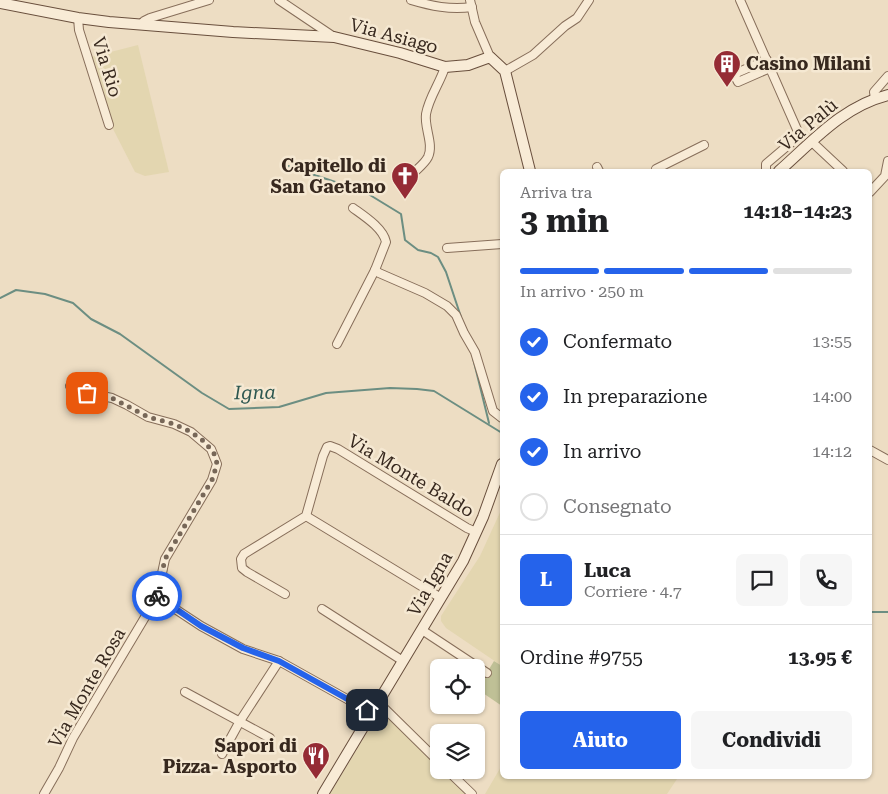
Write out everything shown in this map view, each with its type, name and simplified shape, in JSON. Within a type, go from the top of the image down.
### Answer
[{"type":"street","name":"Via Rio","points":[[141,24],[144,20],[210,0]]},
{"type":"street","name":"Via Asiago","points":[[279,0],[334,37]]},
{"type":"street","points":[[411,0],[449,8],[471,4],[475,22],[490,56],[505,71],[530,169]]},
{"type":"street","points":[[505,71],[533,55],[565,26],[577,18],[590,0]]},
{"type":"street","points":[[740,0],[799,136],[770,160],[766,164],[766,169]]},
{"type":"street","name":"Via Rio","points":[[0,4],[78,18],[233,32]]},
{"type":"street","name":"Via Rio","points":[[78,18],[79,30],[109,125]]},
{"type":"street","name":"Via Asiago","points":[[233,32],[334,37],[392,50],[445,67],[468,65],[490,56]]},
{"type":"street","points":[[767,60],[734,74],[738,82],[770,68]]},
{"type":"street","name":"Via Asiago","points":[[404,187],[410,177],[428,157],[430,146],[425,127],[426,114],[428,104],[445,67]]},
{"type":"street","points":[[875,99],[874,92],[888,76]]},
{"type":"street","name":"Via Palù","points":[[781,169],[830,124],[854,108],[888,95]]},
{"type":"street","points":[[812,142],[841,169]]},
{"type":"street","points":[[657,169],[704,145]]},
{"type":"street","points":[[770,160],[774,169]]},
{"type":"street","points":[[872,190],[885,176],[888,161]]},
{"type":"street","points":[[337,344],[375,270],[386,239],[372,223],[353,208]]},
{"type":"street","points":[[447,248],[500,244]]},
{"type":"street","points":[[375,270],[425,293],[447,306],[456,315],[475,352],[493,411],[500,416]]},
{"type":"street","name":"Via Monte Rosa","points":[[44,794],[73,738],[157,598],[165,559],[212,480],[217,464],[215,455],[205,442],[191,432],[174,424],[148,417],[112,398],[87,393],[70,386]]},
{"type":"street","name":"Via Monte Baldo","points":[[306,516],[323,456],[327,447],[330,446],[346,453],[466,528],[476,532]]},
{"type":"street","points":[[872,451],[888,460]]},
{"type":"street","name":"Via Igna","points":[[323,794],[463,561],[500,480]]},
{"type":"street","points":[[285,594],[242,568],[242,559],[244,554],[306,516],[441,598]]},
{"type":"street","points":[[157,598],[201,626],[243,648],[279,661],[372,712]]},
{"type":"street","points":[[322,609],[403,661]]},
{"type":"street","points":[[422,630],[487,673]]},
{"type":"street","points":[[222,754],[240,721],[279,661]]},
{"type":"street","points":[[185,692],[270,738]]},
{"type":"street","points":[[378,702],[430,753]]},
{"type":"street","points":[[456,779],[472,794]]},
{"type":"shaded area","points":[[138,45],[169,172],[145,176],[135,172],[110,123],[91,57]]},
{"type":"shaded area","points":[[500,512],[500,665],[446,628],[441,621],[441,616],[480,556]]},
{"type":"shaded area","points":[[379,713],[383,713],[430,758],[430,779],[451,779],[466,794],[330,794]]},
{"type":"shaded area","points":[[500,768],[500,779],[677,779],[667,794],[485,794]]},
{"type":"green space","points":[[494,661],[500,665],[500,705],[485,694],[485,676]]},
{"type":"waterway","points":[[285,165],[365,192],[401,214],[405,240],[418,250],[438,257],[446,272],[461,317]]},
{"type":"waterway","name":"Igna","points":[[0,298],[16,290],[45,294],[73,303],[91,319],[120,334],[202,393],[229,409],[279,407],[326,393],[390,388],[417,389],[434,391],[500,432]]},
{"type":"waterway","points":[[473,358],[489,423]]},
{"type":"waterway","name":"Igna","points":[[872,612],[888,612]]},
{"type":"way so far","points":[[87,393],[112,398],[155,420],[179,426],[195,434],[205,442],[215,455],[217,464],[212,480],[165,559],[157,596]]},
{"type":"place","name":"Casino Milani","points":[[727,88]]},
{"type":"place","name":"Capitello di San Gaetano","points":[[405,200]]},
{"type":"place","name":"Sapori di Pizza- Asporto","points":[[316,780]]},
{"type":"route","points":[[157,596],[157,598],[201,626],[243,648],[279,661],[367,710]]}]
